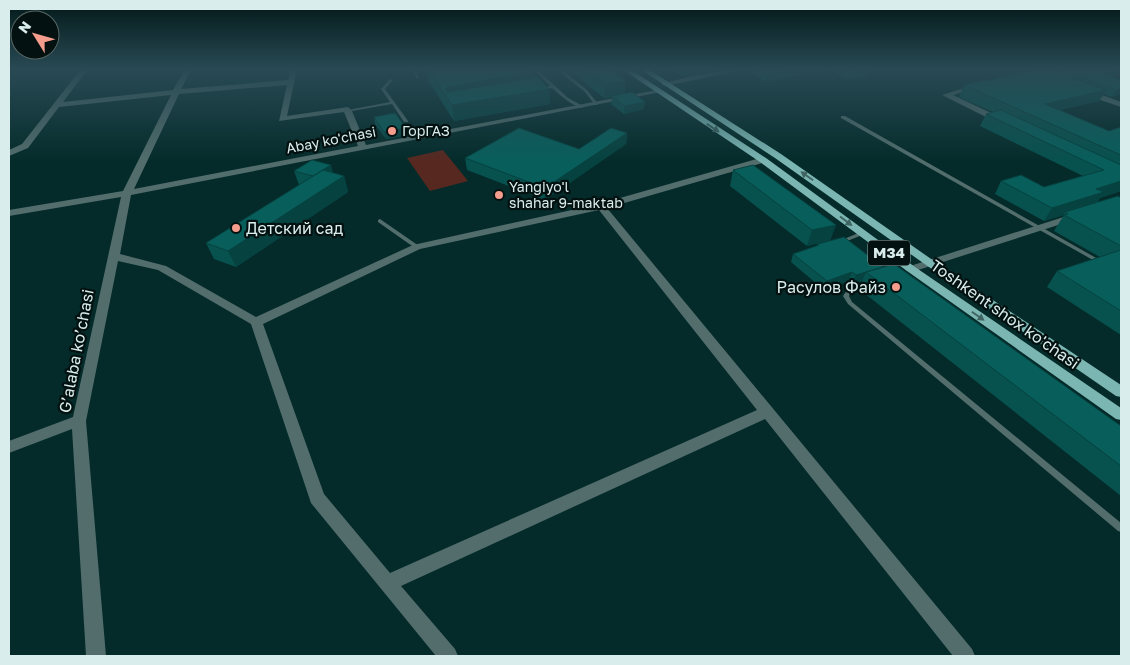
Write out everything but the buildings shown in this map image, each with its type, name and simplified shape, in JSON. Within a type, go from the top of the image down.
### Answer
[{"type":"main road","name":"Toshkent shox ko'chasi","points":[[679,100],[911,269],[1121,414]]},
{"type":"main road","name":"Toshkent shox ko'chasi","points":[[683,100],[778,156],[930,263],[1121,392]]},
{"type":"street","points":[[9,153],[25,146],[62,100]]},
{"type":"street","points":[[58,105],[103,100]]},
{"type":"street","name":"G’alaba ko’chasi","points":[[96,656],[79,421],[128,193],[172,100]]},
{"type":"street","points":[[287,100],[282,119],[348,110],[363,148]]},
{"type":"street","name":"Abay ko'chasi","points":[[9,213],[128,193],[612,100]]},
{"type":"street","points":[[958,100],[1008,124]]},
{"type":"street","points":[[1108,100],[1121,105]]},
{"type":"street","points":[[256,322],[417,247],[601,207],[763,160]]},
{"type":"street","points":[[601,207],[965,656]]},
{"type":"street","points":[[911,269],[1085,214]]},
{"type":"street","points":[[113,256],[162,268],[256,322],[317,498],[448,656]]},
{"type":"street","points":[[387,583],[767,412]]},
{"type":"street","points":[[9,447],[79,421]]},
{"type":"lane","points":[[390,100],[406,121]]},
{"type":"lane","points":[[569,100],[582,107]]},
{"type":"lane","points":[[593,100],[596,104]]},
{"type":"lane","points":[[348,110],[392,103]]},
{"type":"lane","points":[[844,117],[1103,264]]},
{"type":"lane","points":[[380,222],[417,247]]},
{"type":"lane","points":[[834,244],[863,233]]},
{"type":"lane","points":[[897,272],[911,269]]},
{"type":"lane","points":[[878,279],[851,288],[846,296],[850,303],[1121,528]]},
{"type":"shaded area","points":[[443,150],[468,181],[430,191],[407,158]]},
{"type":"place","name":"ГорГАЗ","points":[[392,131]]},
{"type":"place","name":"Yangiyo'l shahar 9-maktab","points":[[499,195]]},
{"type":"place","name":"Детский сад","points":[[236,228]]},
{"type":"place","name":"Расулов Файз","points":[[896,287]]}]
